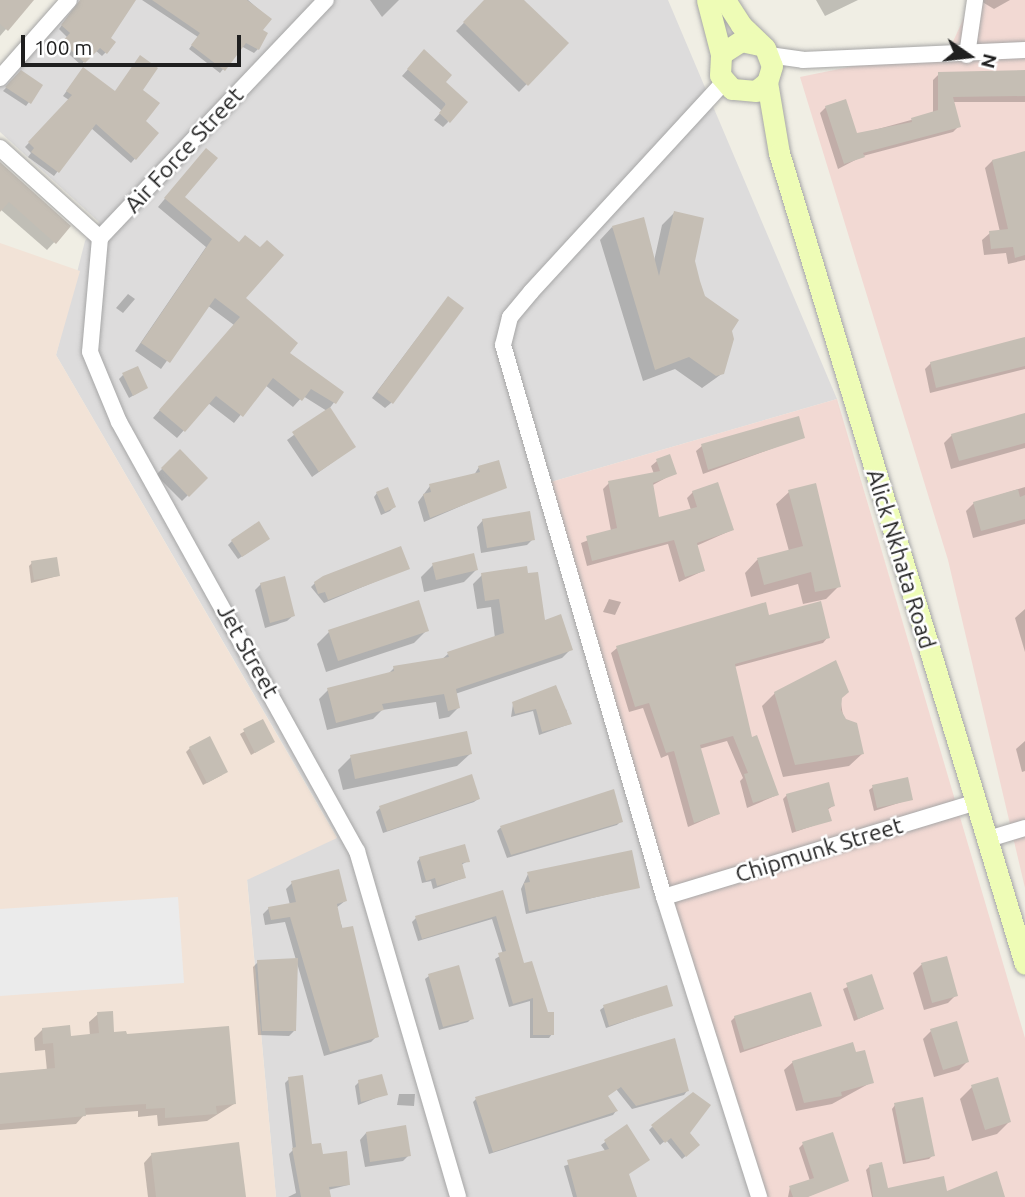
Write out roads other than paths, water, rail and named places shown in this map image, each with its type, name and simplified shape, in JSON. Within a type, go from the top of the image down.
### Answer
[{"type":"main road","points":[[707,0],[721,54],[719,68],[731,87],[756,91],[768,79],[764,50],[725,0]]},
{"type":"main road","points":[[721,54],[741,41],[764,50]]},
{"type":"main road","name":"Alick Nkhata Road","points":[[768,79],[779,153],[973,803],[1025,964]]},
{"type":"main road","name":"Alick Nkhata Road","points":[[731,87],[760,116],[779,153]]},
{"type":"street","points":[[0,78],[69,0]]},
{"type":"street","name":"Air Force Street","points":[[100,238],[326,0]]},
{"type":"street","points":[[967,55],[975,0]]},
{"type":"street","points":[[764,50],[803,60],[967,55],[1025,50]]},
{"type":"street","points":[[768,79],[803,60]]},
{"type":"street","points":[[731,87],[531,292],[510,317],[503,345],[664,897],[759,1197]]},
{"type":"street","points":[[0,148],[100,238]]},
{"type":"street","name":"Jet Street","points":[[100,238],[90,352],[119,422],[357,851],[458,1197]]},
{"type":"street","name":"Chipmunk Street","points":[[664,897],[973,803]]},
{"type":"street","points":[[985,840],[1025,828]]}]
